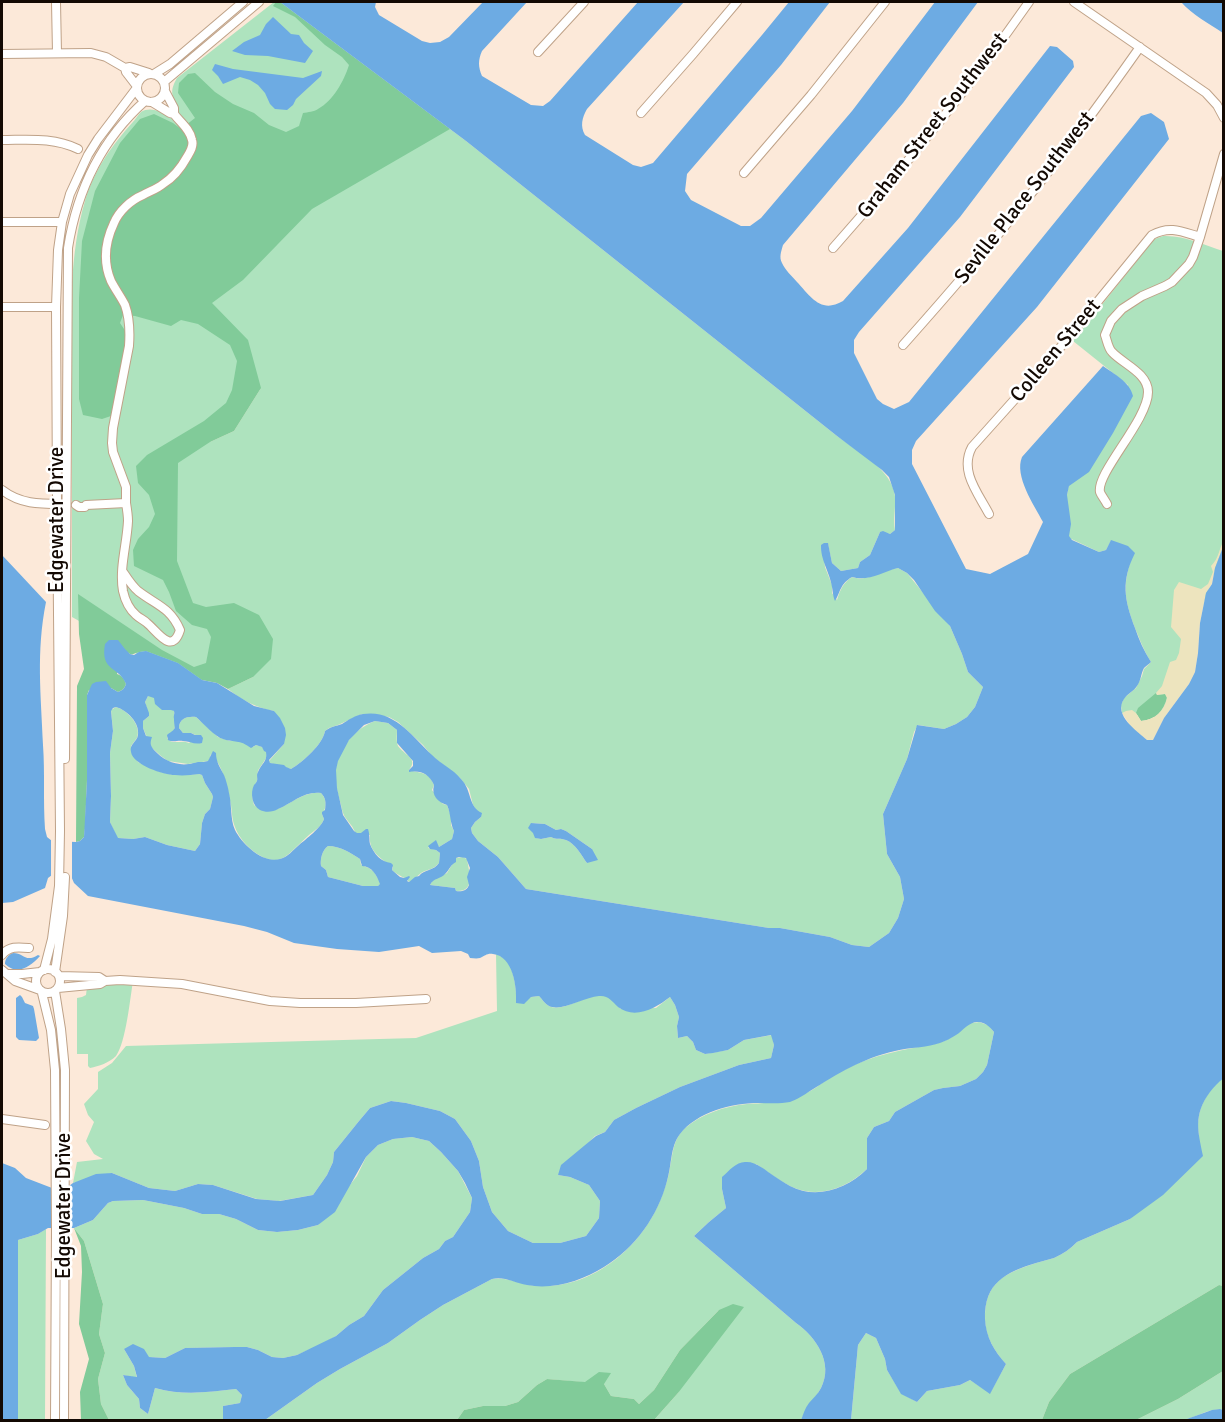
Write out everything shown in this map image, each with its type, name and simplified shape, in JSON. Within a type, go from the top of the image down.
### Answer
[{"type":"street","points":[[56,2],[57,53]]},
{"type":"street","points":[[136,87],[140,78],[170,64],[243,2]]},
{"type":"street","points":[[148,101],[162,97],[164,86],[259,2]]},
{"type":"street","points":[[538,52],[584,2]]},
{"type":"street","points":[[641,113],[737,2]]},
{"type":"street","points":[[744,173],[811,95],[885,2]]},
{"type":"street","name":"Graham Street Southwest","points":[[833,248],[931,133],[1029,2]]},
{"type":"street","points":[[1074,2],[1206,93],[1217,105],[1224,118]]},
{"type":"street","name":"Seville Place Southwest","points":[[903,345],[959,282],[1028,198],[1140,47]]},
{"type":"street","points":[[2,54],[84,53],[113,60],[125,68],[139,96],[174,114],[192,139],[193,146],[174,175],[162,186],[141,195],[122,211],[115,220],[106,245],[108,272],[124,304],[130,332],[112,443],[126,487],[128,520],[123,572],[123,588],[127,603],[134,614],[147,622],[166,641],[178,637],[180,630],[165,609],[138,591],[123,572]]},
{"type":"street","points":[[125,68],[130,67],[160,77],[174,108],[174,114]]},
{"type":"street","name":"Edgewater Drive","points":[[57,974],[63,916],[57,265],[62,222],[70,194],[88,155],[136,87]]},
{"type":"street","name":"Edgewater Drive","points":[[61,504],[67,260],[70,236],[82,189],[102,150],[134,111],[148,101]]},
{"type":"street","points":[[2,140],[53,140],[78,149]]},
{"type":"street","points":[[1107,504],[1100,491],[1101,480],[1136,424],[1146,404],[1148,394],[1147,386],[1140,376],[1110,351],[1105,335],[1111,321],[1128,304],[1165,286],[1184,271],[1193,257],[1200,237],[1224,154]]},
{"type":"street","points":[[2,222],[62,222]]},
{"type":"street","name":"Colleen Street","points":[[989,514],[967,469],[968,454],[972,447],[1056,352],[1152,235],[1174,230],[1200,237]]},
{"type":"street","points":[[2,307],[56,307]]},
{"type":"street","points":[[2,490],[26,502],[79,507],[126,503]]},
{"type":"street","points":[[129,607],[138,591]]},
{"type":"street","name":"Edgewater Drive","points":[[42,971],[52,939],[62,886]]},
{"type":"street","points":[[2,955],[10,948],[29,948]]},
{"type":"street","points":[[5,972],[24,974],[50,969],[57,974],[99,977],[105,981]]},
{"type":"street","points":[[41,991],[36,981],[42,971]]},
{"type":"street","points":[[5,972],[15,981],[49,994],[57,990],[120,980],[182,984],[270,1001],[300,1003],[426,999]]},
{"type":"street","points":[[57,974],[60,982],[57,990]]},
{"type":"street","name":"Edgewater Drive","points":[[57,990],[65,1070],[60,1181],[64,1420]]},
{"type":"street","name":"Edgewater Drive","points":[[41,991],[54,1053],[60,1181]]},
{"type":"street","points":[[2,1119],[45,1125]]},
{"type":"street","name":"Edgewater Drive","points":[[55,1420],[56,1296],[60,1232]]},
{"type":"street","points":[[56,1296],[59,1298],[60,1305],[60,1358],[64,1363]]},
{"type":"green space","points":[[274,2],[280,2],[466,141],[881,469],[892,486],[895,496],[895,530],[890,534],[880,532],[870,555],[860,562],[858,568],[841,571],[832,563],[828,544],[821,549],[832,585],[832,593],[837,600],[842,587],[852,577],[864,578],[898,568],[907,573],[950,626],[968,672],[983,687],[975,707],[967,717],[944,729],[918,725],[914,732],[907,759],[883,814],[887,854],[900,877],[904,899],[898,918],[889,933],[869,947],[852,945],[830,937],[780,928],[526,889],[498,857],[478,841],[472,833],[471,828],[481,817],[473,805],[469,789],[460,778],[432,756],[398,722],[389,717],[362,714],[325,731],[321,741],[312,752],[291,769],[270,763],[269,761],[284,744],[274,711],[249,703],[228,689],[253,677],[219,629],[199,689],[72,617],[72,283],[78,231],[88,190],[104,159],[125,131],[145,110],[156,110],[170,118],[179,110],[172,94],[177,78]],"holes":[[[261,388],[234,431],[210,442]],[[531,823],[545,824],[556,830],[566,831],[592,849],[587,863],[575,847],[566,840],[551,837],[536,838]]]},
{"type":"green space","points":[[276,2],[280,2],[450,129],[312,209],[243,280],[212,303],[248,340],[261,388],[234,431],[210,442],[178,463],[177,561],[193,603],[206,607],[234,603],[259,615],[273,639],[271,659],[253,677],[228,689],[217,683],[202,680],[178,663],[146,651],[130,654],[120,644],[117,674],[125,681],[124,688],[118,692],[111,688],[89,690],[87,695],[85,828],[84,837],[76,842],[77,686],[84,669],[79,634],[78,594],[162,650],[194,667],[206,663],[211,637],[207,629],[192,625],[176,611],[163,580],[134,566],[133,550],[155,514],[149,495],[138,483],[136,466],[147,455],[204,421],[226,403],[232,390],[237,361],[230,345],[198,324],[181,320],[171,326],[123,315],[120,323],[128,335],[117,414],[102,419],[83,415],[79,399],[79,298],[82,241],[95,191],[120,143],[140,119],[154,114],[181,129],[195,118],[178,93],[179,83],[188,74],[195,73],[215,92],[233,104],[254,113],[269,125],[286,132],[299,126],[303,113],[316,110],[333,96],[349,65],[295,17],[273,6]]},
{"type":"green space","points":[[1163,236],[1186,239],[1223,251],[1223,547],[1164,718],[1122,713],[1121,705],[1124,698],[1136,688],[1144,669],[1151,662],[1144,650],[1127,604],[1126,581],[1130,563],[1111,541],[1106,550],[1099,552],[1067,537],[1069,484],[1128,385],[1073,341],[1151,243]]},
{"type":"green space","points":[[1156,693],[1157,695],[1165,694],[1167,697],[1164,707],[1155,717],[1141,721],[1136,713],[1138,708]]},
{"type":"green space","points":[[148,696],[152,696],[174,711],[174,730],[167,738],[171,742],[189,743],[198,736],[183,733],[179,728],[184,718],[196,717],[218,737],[240,741],[253,747],[256,745],[266,750],[267,756],[258,771],[253,793],[254,805],[262,810],[270,811],[302,796],[321,793],[326,804],[322,814],[324,819],[318,828],[283,858],[270,859],[251,850],[233,822],[224,778],[219,764],[211,754],[209,761],[188,764],[168,761],[151,747],[143,728],[143,721],[149,716],[145,702]]},
{"type":"green space","points":[[116,707],[129,715],[137,728],[137,738],[131,746],[138,762],[167,774],[202,775],[213,797],[210,809],[205,814],[202,823],[200,844],[195,851],[145,837],[117,838],[110,822],[110,753],[113,731],[111,710]]},
{"type":"green space","points":[[375,721],[388,723],[397,730],[398,746],[412,762],[409,770],[429,777],[434,785],[432,790],[443,804],[447,805],[451,816],[454,831],[452,839],[439,847],[435,841],[428,848],[440,853],[439,863],[409,882],[394,872],[393,867],[376,854],[371,846],[370,835],[355,832],[343,814],[338,792],[336,773],[341,753],[355,733]]},
{"type":"green space","points":[[328,846],[349,852],[360,859],[361,865],[374,872],[381,884],[363,886],[328,877],[326,870],[321,866],[321,858]]},
{"type":"green space","points":[[456,858],[467,859],[470,875],[469,885],[466,888],[456,891],[455,888],[430,885],[433,880],[447,873]]},
{"type":"green space","points":[[496,954],[505,959],[511,968],[516,1002],[539,996],[549,1006],[556,1008],[603,996],[610,998],[621,1009],[656,1008],[670,997],[679,1017],[678,1038],[687,1036],[693,1042],[696,1050],[705,1054],[728,1050],[744,1040],[772,1035],[774,1045],[771,1058],[739,1065],[680,1087],[614,1120],[605,1132],[595,1136],[558,1175],[589,1185],[600,1201],[599,1218],[586,1236],[560,1243],[533,1243],[508,1231],[492,1212],[483,1187],[479,1161],[471,1141],[455,1119],[440,1111],[391,1101],[370,1108],[359,1121],[334,1152],[333,1162],[327,1175],[313,1195],[279,1201],[257,1199],[213,1185],[198,1184],[175,1191],[149,1188],[112,1173],[73,1183],[77,1162],[103,1159],[94,1154],[86,1141],[94,1122],[88,1115],[84,1104],[98,1089],[98,1072],[112,1063],[126,1046],[416,1038],[497,1011]]},
{"type":"green space","points":[[133,981],[125,1031],[116,1056],[110,1061],[90,1068],[88,1054],[77,1054],[77,998],[86,995],[87,987]]},
{"type":"green space","points":[[979,1022],[988,1025],[994,1032],[987,1065],[983,1072],[976,1079],[960,1086],[934,1090],[895,1112],[889,1121],[874,1127],[867,1138],[867,1169],[859,1176],[832,1190],[812,1192],[792,1187],[756,1164],[722,1189],[726,1208],[694,1236],[803,1329],[821,1351],[825,1369],[824,1379],[801,1420],[654,1420],[678,1393],[719,1310],[680,1350],[654,1390],[639,1404],[634,1399],[611,1396],[604,1384],[547,1379],[518,1402],[505,1406],[483,1406],[464,1410],[457,1420],[265,1420],[317,1383],[388,1343],[443,1305],[492,1279],[504,1279],[534,1286],[561,1285],[599,1271],[631,1245],[644,1229],[663,1193],[673,1151],[680,1133],[698,1119],[730,1107],[766,1103],[808,1092],[855,1065],[888,1053],[940,1042],[952,1037],[970,1023]]},
{"type":"green space","points":[[1223,1078],[1223,1286],[1219,1285],[1070,1374],[1049,1402],[1042,1420],[851,1420],[858,1345],[866,1333],[876,1338],[887,1370],[901,1393],[917,1402],[927,1391],[960,1385],[970,1380],[990,1393],[1006,1364],[993,1347],[986,1328],[986,1303],[994,1286],[1016,1270],[1054,1258],[1077,1242],[1130,1219],[1199,1135],[1200,1111],[1206,1096]]},
{"type":"green space","points":[[412,1137],[429,1141],[441,1152],[458,1171],[472,1198],[470,1212],[453,1237],[383,1290],[364,1316],[336,1336],[297,1355],[283,1358],[272,1357],[247,1347],[185,1348],[165,1358],[148,1357],[124,1349],[134,1366],[137,1378],[123,1375],[127,1385],[139,1399],[140,1408],[148,1414],[155,1388],[186,1393],[236,1389],[242,1395],[240,1403],[223,1406],[223,1420],[109,1420],[101,1404],[98,1379],[105,1353],[99,1334],[103,1304],[84,1241],[74,1228],[93,1220],[108,1203],[143,1200],[202,1214],[219,1214],[236,1219],[258,1230],[277,1232],[318,1225],[357,1176],[366,1157],[378,1145],[393,1139]]},
{"type":"green space","points":[[74,1228],[84,1241],[103,1304],[99,1334],[105,1353],[98,1379],[101,1404],[109,1420],[81,1420],[80,1392],[89,1359],[79,1324],[81,1246]]},
{"type":"green space","points":[[46,1229],[45,1420],[18,1420],[18,1240]]},
{"type":"green space","points":[[1219,1285],[1223,1286],[1223,1371],[1178,1399],[1136,1420],[1042,1420],[1049,1402],[1070,1374]]},
{"type":"green space","points":[[733,1304],[744,1307],[678,1393],[654,1420],[457,1420],[464,1410],[483,1406],[505,1406],[518,1402],[547,1379],[585,1382],[599,1372],[611,1373],[604,1384],[611,1396],[634,1399],[639,1404],[654,1390],[680,1350],[719,1310]]},
{"type":"green space","points":[[1223,1371],[1223,1410],[1212,1410],[1181,1420],[1136,1420],[1178,1399]]},
{"type":"sand","points":[[1223,542],[1212,584],[1206,593],[1200,623],[1195,672],[1164,718],[1153,740],[1147,740],[1131,727],[1122,713],[1132,710],[1141,721],[1155,717],[1164,707],[1167,698],[1165,694],[1157,695],[1156,693],[1162,686],[1170,662],[1176,660],[1181,639],[1171,627],[1174,590],[1179,582],[1201,589],[1208,584],[1213,572],[1211,566]]},
{"type":"water","points":[[280,2],[376,2],[375,7],[379,15],[422,41],[430,43],[440,42],[449,37],[483,2],[527,2],[482,51],[479,67],[482,76],[531,105],[543,106],[638,2],[684,2],[587,109],[583,119],[582,128],[585,135],[633,165],[641,167],[653,163],[789,2],[830,2],[781,65],[687,174],[685,191],[691,200],[741,226],[750,226],[761,218],[852,111],[935,2],[978,2],[903,103],[783,245],[781,259],[785,268],[812,298],[828,306],[843,301],[908,228],[1050,46],[1057,47],[1073,61],[1074,67],[960,217],[854,340],[854,353],[877,399],[894,409],[909,402],[1141,116],[1151,113],[1164,122],[1169,139],[1037,307],[916,441],[912,450],[912,464],[966,569],[990,574],[1028,554],[1043,522],[1023,481],[1020,465],[1022,457],[1103,366],[1129,387],[1133,396],[1113,433],[1089,472],[1069,486],[1067,495],[1071,524],[1069,536],[1072,540],[1099,552],[1106,550],[1111,540],[1128,546],[1135,553],[1126,581],[1126,599],[1138,637],[1151,662],[1144,668],[1136,688],[1121,705],[1124,717],[1147,740],[1153,740],[1164,718],[1195,672],[1200,623],[1206,593],[1212,584],[1223,547],[1224,1078],[1210,1092],[1201,1108],[1198,1123],[1203,1156],[1163,1195],[1130,1219],[1077,1242],[1052,1259],[1015,1270],[999,1281],[988,1296],[985,1319],[991,1343],[1006,1364],[990,1394],[970,1380],[960,1385],[927,1391],[917,1402],[901,1394],[887,1370],[876,1338],[866,1333],[858,1345],[851,1420],[801,1420],[806,1407],[820,1390],[824,1379],[825,1369],[821,1351],[803,1329],[694,1236],[726,1208],[722,1177],[742,1162],[757,1164],[790,1186],[810,1192],[841,1187],[859,1176],[867,1169],[867,1138],[874,1127],[889,1121],[895,1112],[934,1090],[960,1086],[976,1079],[983,1072],[987,1065],[994,1032],[986,1024],[975,1022],[940,1043],[895,1051],[861,1062],[790,1102],[748,1103],[726,1107],[696,1120],[687,1126],[677,1139],[663,1194],[644,1230],[615,1259],[586,1276],[567,1283],[547,1286],[527,1285],[501,1278],[492,1279],[443,1305],[388,1343],[317,1383],[265,1420],[223,1420],[223,1406],[240,1403],[242,1395],[236,1389],[186,1393],[155,1388],[148,1414],[140,1408],[139,1399],[127,1385],[123,1375],[137,1377],[134,1366],[124,1349],[133,1344],[144,1349],[149,1357],[165,1358],[185,1348],[235,1347],[247,1347],[272,1357],[283,1358],[297,1355],[336,1336],[364,1316],[383,1290],[453,1237],[470,1212],[472,1198],[458,1171],[429,1141],[412,1137],[393,1139],[378,1145],[366,1157],[335,1212],[318,1225],[277,1232],[258,1230],[236,1219],[219,1214],[202,1214],[143,1200],[113,1201],[108,1203],[93,1220],[74,1228],[48,1228],[38,1234],[18,1240],[18,1420],[2,1420],[2,1163],[15,1168],[26,1178],[52,1188],[65,1189],[73,1183],[96,1174],[112,1173],[149,1188],[175,1191],[198,1184],[213,1185],[256,1199],[280,1201],[313,1195],[327,1175],[333,1162],[334,1152],[370,1108],[391,1101],[406,1103],[440,1111],[455,1119],[471,1141],[479,1161],[483,1187],[492,1212],[508,1231],[533,1243],[560,1243],[586,1236],[599,1218],[600,1201],[589,1185],[558,1175],[561,1165],[596,1136],[605,1132],[614,1120],[680,1087],[739,1065],[771,1058],[774,1045],[771,1035],[744,1040],[728,1050],[705,1054],[696,1050],[693,1042],[687,1036],[678,1038],[679,1017],[670,997],[652,1008],[638,1012],[625,1011],[605,996],[593,997],[560,1007],[549,1006],[539,996],[531,997],[524,1004],[516,1003],[516,989],[509,966],[500,956],[493,954],[470,958],[468,954],[461,951],[432,953],[419,946],[379,952],[294,943],[244,926],[88,896],[74,883],[71,876],[52,875],[48,878],[45,888],[13,902],[2,903],[2,555],[46,602],[41,638],[40,691],[45,829],[47,837],[52,841],[76,842],[84,837],[87,695],[92,684],[96,682],[106,681],[118,692],[125,687],[123,678],[105,660],[105,644],[109,640],[118,640],[130,654],[146,651],[178,663],[202,680],[217,683],[254,706],[274,711],[285,728],[286,735],[284,744],[269,760],[270,763],[284,765],[291,769],[312,752],[321,741],[325,731],[358,715],[374,714],[393,720],[410,732],[464,783],[474,807],[482,813],[471,828],[472,833],[478,841],[498,857],[526,889],[780,928],[869,947],[889,933],[898,918],[904,899],[900,877],[887,854],[883,814],[907,759],[917,725],[944,729],[956,724],[967,717],[975,707],[983,687],[968,672],[950,626],[935,611],[907,573],[898,568],[864,578],[852,577],[843,585],[835,601],[821,545],[828,543],[832,563],[841,571],[858,568],[860,562],[870,555],[880,532],[890,534],[895,530],[895,495],[889,477],[466,141]],"holes":[[[148,696],[154,698],[155,704],[162,710],[174,711],[175,728],[167,735],[170,741],[202,743],[201,735],[183,733],[179,728],[182,720],[187,717],[196,717],[220,738],[240,742],[251,748],[256,745],[262,747],[266,752],[265,760],[257,773],[257,781],[252,792],[252,799],[257,808],[262,811],[272,811],[303,796],[321,793],[325,803],[325,810],[322,812],[324,819],[313,833],[283,858],[273,860],[260,856],[243,841],[235,830],[228,786],[217,762],[216,753],[213,751],[208,761],[184,764],[170,762],[161,757],[151,744],[152,737],[146,736],[143,728],[143,721],[149,716],[145,702]],[[113,708],[124,711],[137,726],[138,735],[131,749],[137,761],[164,773],[202,775],[213,797],[210,809],[205,814],[202,823],[200,844],[195,851],[145,837],[118,838],[110,822],[110,753],[113,731],[111,711]],[[375,721],[388,723],[397,730],[397,743],[413,761],[409,772],[421,772],[430,778],[434,785],[436,798],[448,808],[454,831],[452,839],[439,847],[436,840],[428,846],[440,853],[439,863],[409,882],[407,881],[409,876],[400,877],[392,870],[391,863],[384,861],[376,854],[370,844],[368,829],[357,833],[343,815],[337,788],[338,761],[349,740],[364,725]],[[332,846],[353,854],[360,859],[362,866],[374,872],[380,884],[363,886],[328,877],[326,870],[321,866],[324,850]],[[456,858],[466,858],[470,868],[467,889],[456,891],[455,888],[430,885],[456,862]]]},
{"type":"water","points":[[1181,2],[1223,2],[1223,33],[1196,15]]},
{"type":"water","points":[[273,17],[291,34],[299,35],[313,51],[305,63],[268,56],[245,55],[232,51],[244,42],[260,35]]},
{"type":"water","points":[[215,64],[233,69],[303,78],[322,71],[321,76],[287,110],[275,109],[265,93],[250,80],[240,77],[223,84],[212,70]]},
{"type":"water","points":[[531,823],[545,824],[556,830],[566,831],[592,849],[598,860],[587,863],[575,847],[566,840],[551,837],[535,838],[528,828]]},
{"type":"water","points":[[13,953],[27,958],[40,956],[28,967],[19,970],[5,964],[7,957]]},
{"type":"water","points":[[20,995],[25,1003],[33,1006],[39,1038],[36,1041],[19,1040],[16,1037],[16,998]]},
{"type":"water","points":[[1212,1410],[1223,1410],[1223,1420],[1184,1420]]},
{"type":"pier","points":[[51,837],[72,840],[72,885],[69,879],[64,877],[51,880]]}]
